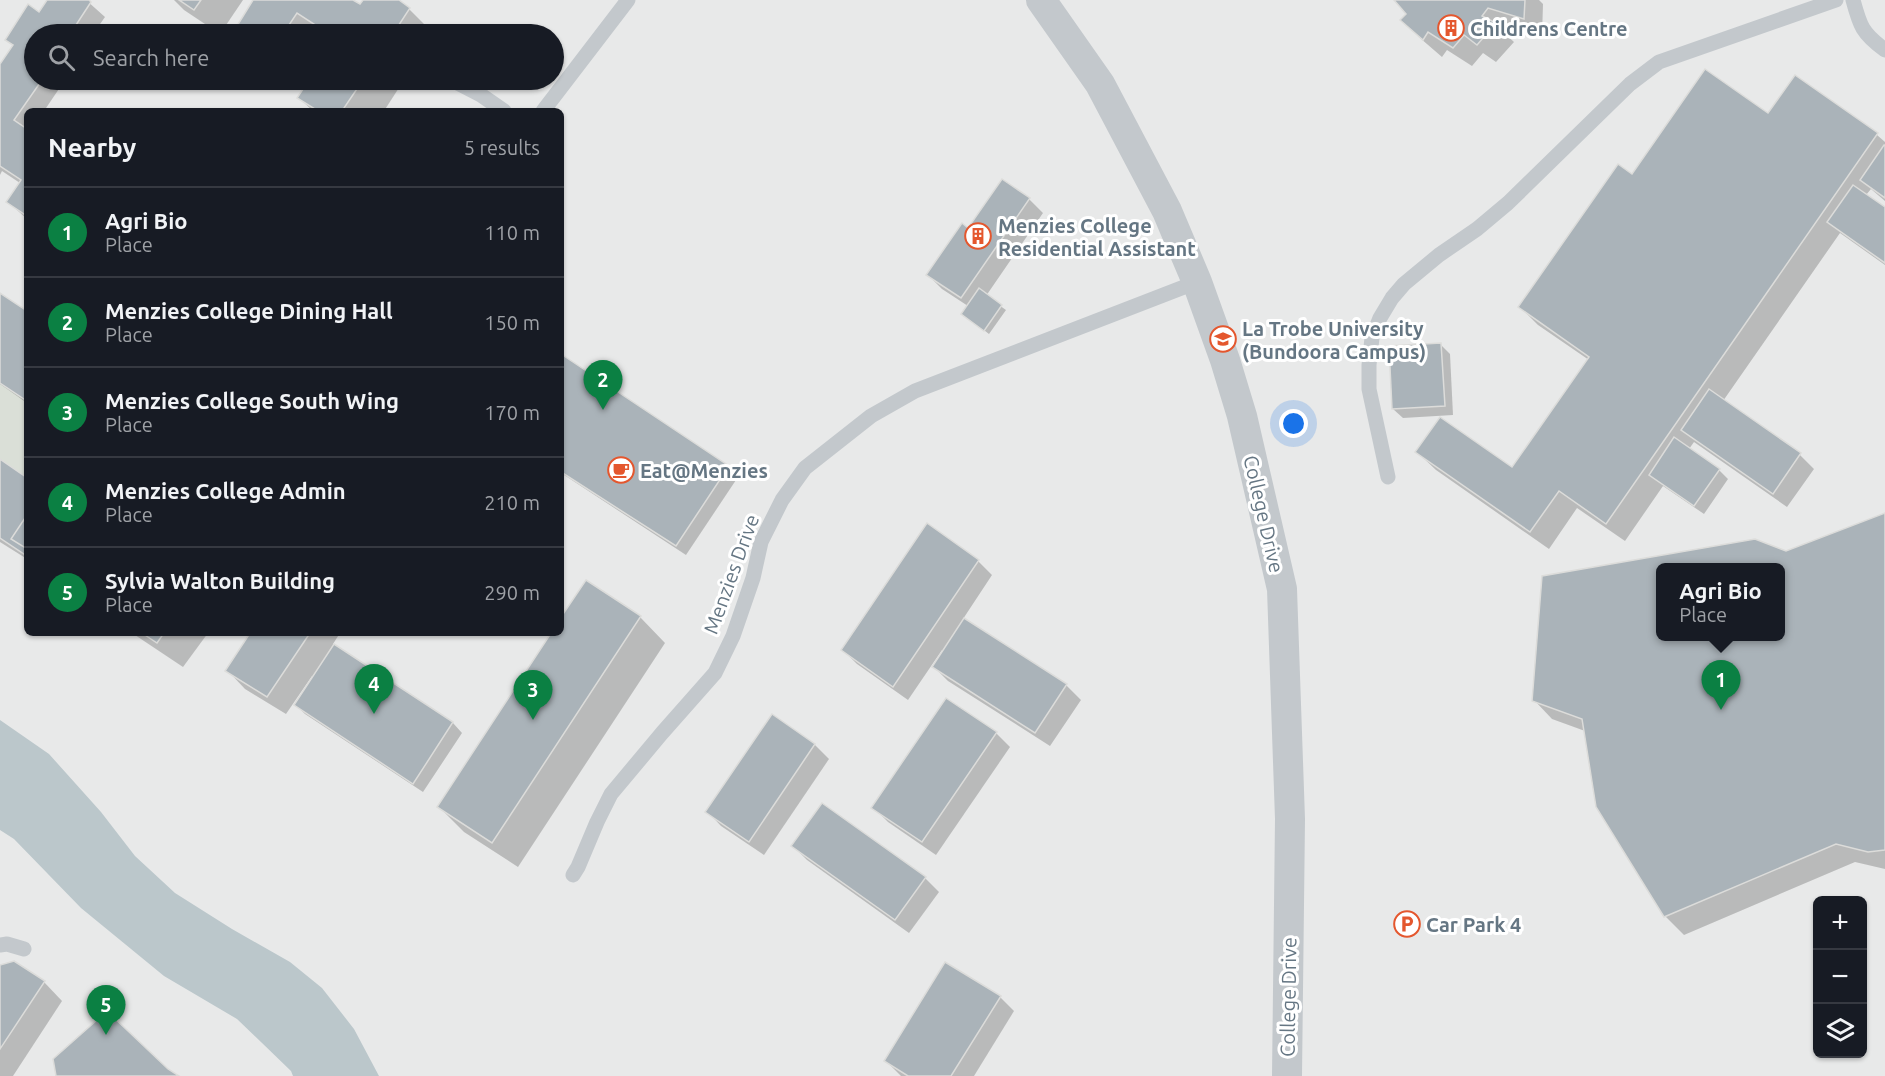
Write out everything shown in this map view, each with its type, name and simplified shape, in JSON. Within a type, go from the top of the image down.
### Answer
[{"type":"street","name":"College Drive","points":[[1041,0],[1100,84],[1167,211],[1197,282],[1226,360],[1242,416],[1282,589],[1290,819],[1287,1076]]},
{"type":"lane","points":[[564,84],[628,0]]},
{"type":"lane","points":[[1388,477],[1369,389],[1369,365],[1372,338],[1380,318],[1404,284],[1438,255],[1477,229],[1508,203],[1630,84],[1659,62],[1836,0]]},
{"type":"lane","points":[[1852,0],[1864,33],[1885,50]]},
{"type":"lane","points":[[470,90],[499,108]]},
{"type":"lane","points":[[545,108],[559,90]]},
{"type":"lane","name":"Menzies Drive","points":[[573,875],[611,794],[715,673],[736,626],[753,578],[761,542],[782,500],[805,468],[871,416],[915,391],[1197,282]]},
{"type":"lane","points":[[0,945],[7,944],[24,949]]},
{"type":"shaded area","name":"La Trobe University (Bundoora Campus)","points":[[0,0],[1885,0],[1885,1076],[0,1076]]},
{"type":"shaded area","points":[[0,383],[24,399],[24,476],[0,459]]},
{"type":"shaded area","points":[[0,720],[49,754],[101,812],[135,856],[175,893],[290,962],[322,988],[354,1029],[379,1076],[293,1076],[291,1071],[237,1019],[164,976],[81,908],[14,839],[0,830]]},
{"type":"building","points":[[47,0],[89,0],[91,2],[77,24],[24,24],[24,90],[35,90],[14,120],[24,127],[24,214],[6,202],[21,180],[0,166],[0,64],[13,45],[5,40],[28,4],[39,12]]},
{"type":"building","points":[[179,0],[201,0],[194,10]]},
{"type":"building","points":[[253,0],[353,0],[360,4],[363,0],[399,0],[410,8],[400,24],[314,24],[297,13],[290,24],[238,24]]},
{"type":"building","name":"Childrens Centre","points":[[1394,0],[1525,0],[1524,19],[1488,8],[1482,16],[1496,23],[1477,45],[1464,35],[1453,48],[1428,32],[1423,40],[1400,20],[1406,14]]},
{"type":"building","points":[[1705,69],[1768,113],[1795,75],[1878,133],[1606,524],[1559,491],[1530,532],[1415,452],[1440,417],[1512,467],[1589,357],[1518,307],[1618,164],[1632,174]]},
{"type":"building","points":[[302,90],[356,90],[344,108],[313,108],[297,98]]},
{"type":"building","points":[[1885,145],[1885,198],[1860,180]]},
{"type":"building","name":"Menzies College Residential Assistant","points":[[1002,179],[1030,198],[961,298],[926,275],[962,223],[968,228]]},
{"type":"building","points":[[1853,185],[1885,207],[1885,263],[1827,222]]},
{"type":"building","name":"Menzies College Residential Assistant","points":[[979,288],[1002,305],[984,331],[961,314]]},
{"type":"building","points":[[0,293],[24,309],[24,399],[0,383]]},
{"type":"building","points":[[1441,343],[1445,406],[1392,409],[1389,346]]},
{"type":"building","points":[[564,356],[729,466],[676,546],[564,474]]},
{"type":"building","points":[[1709,389],[1801,453],[1773,494],[1681,430]]},
{"type":"building","points":[[1674,437],[1720,469],[1694,506],[1649,475]]},
{"type":"building","points":[[0,459],[24,476],[24,554],[0,538]]},
{"type":"building","points":[[1885,513],[1885,850],[1868,852],[1836,844],[1664,917],[1596,807],[1582,719],[1532,701],[1542,576],[1755,539],[1786,551]]},
{"type":"building","points":[[24,520],[24,547],[11,539]]},
{"type":"building","points":[[927,523],[979,560],[893,687],[841,650]]},
{"type":"building","points":[[586,580],[641,616],[492,843],[437,807],[549,636],[564,636],[564,613]]},
{"type":"building","points":[[964,618],[1067,684],[1035,733],[932,667]]},
{"type":"building","points":[[146,636],[162,636],[157,643]]},
{"type":"building","points":[[248,636],[308,636],[267,697],[225,671]]},
{"type":"building","points":[[334,644],[453,722],[413,784],[294,705]]},
{"type":"building","points":[[946,698],[997,732],[922,842],[871,808]]},
{"type":"building","points":[[772,714],[815,744],[749,842],[705,812]]},
{"type":"building","points":[[822,803],[926,877],[895,920],[791,846]]},
{"type":"building","points":[[14,961],[45,981],[0,1049],[0,965]]},
{"type":"building","points":[[945,962],[1001,996],[951,1076],[908,1076],[884,1061]]},
{"type":"building","points":[[107,1011],[168,1069],[179,1076],[56,1076],[53,1059]]},
{"type":"place","name":"Childrens Centre","points":[[1451,28]]},
{"type":"place","name":"Menzies College Residential Assistant","points":[[978,236]]},
{"type":"place","name":"La Trobe University (Bundoora Campus)","points":[[1223,339]]},
{"type":"place","name":"Menzies College Dining Hall","points":[[603,410]]},
{"type":"place","name":"Eat@Menzies","points":[[621,470]]},
{"type":"place","name":"Agri Bio","points":[[1721,710]]},
{"type":"place","name":"Menzies College Admin","points":[[374,714]]},
{"type":"place","name":"Menzies College South Wing","points":[[533,720]]},
{"type":"place","name":"Car Park 4","points":[[1407,924]]},
{"type":"place","name":"Sylvia Walton Building","points":[[106,1035]]}]
